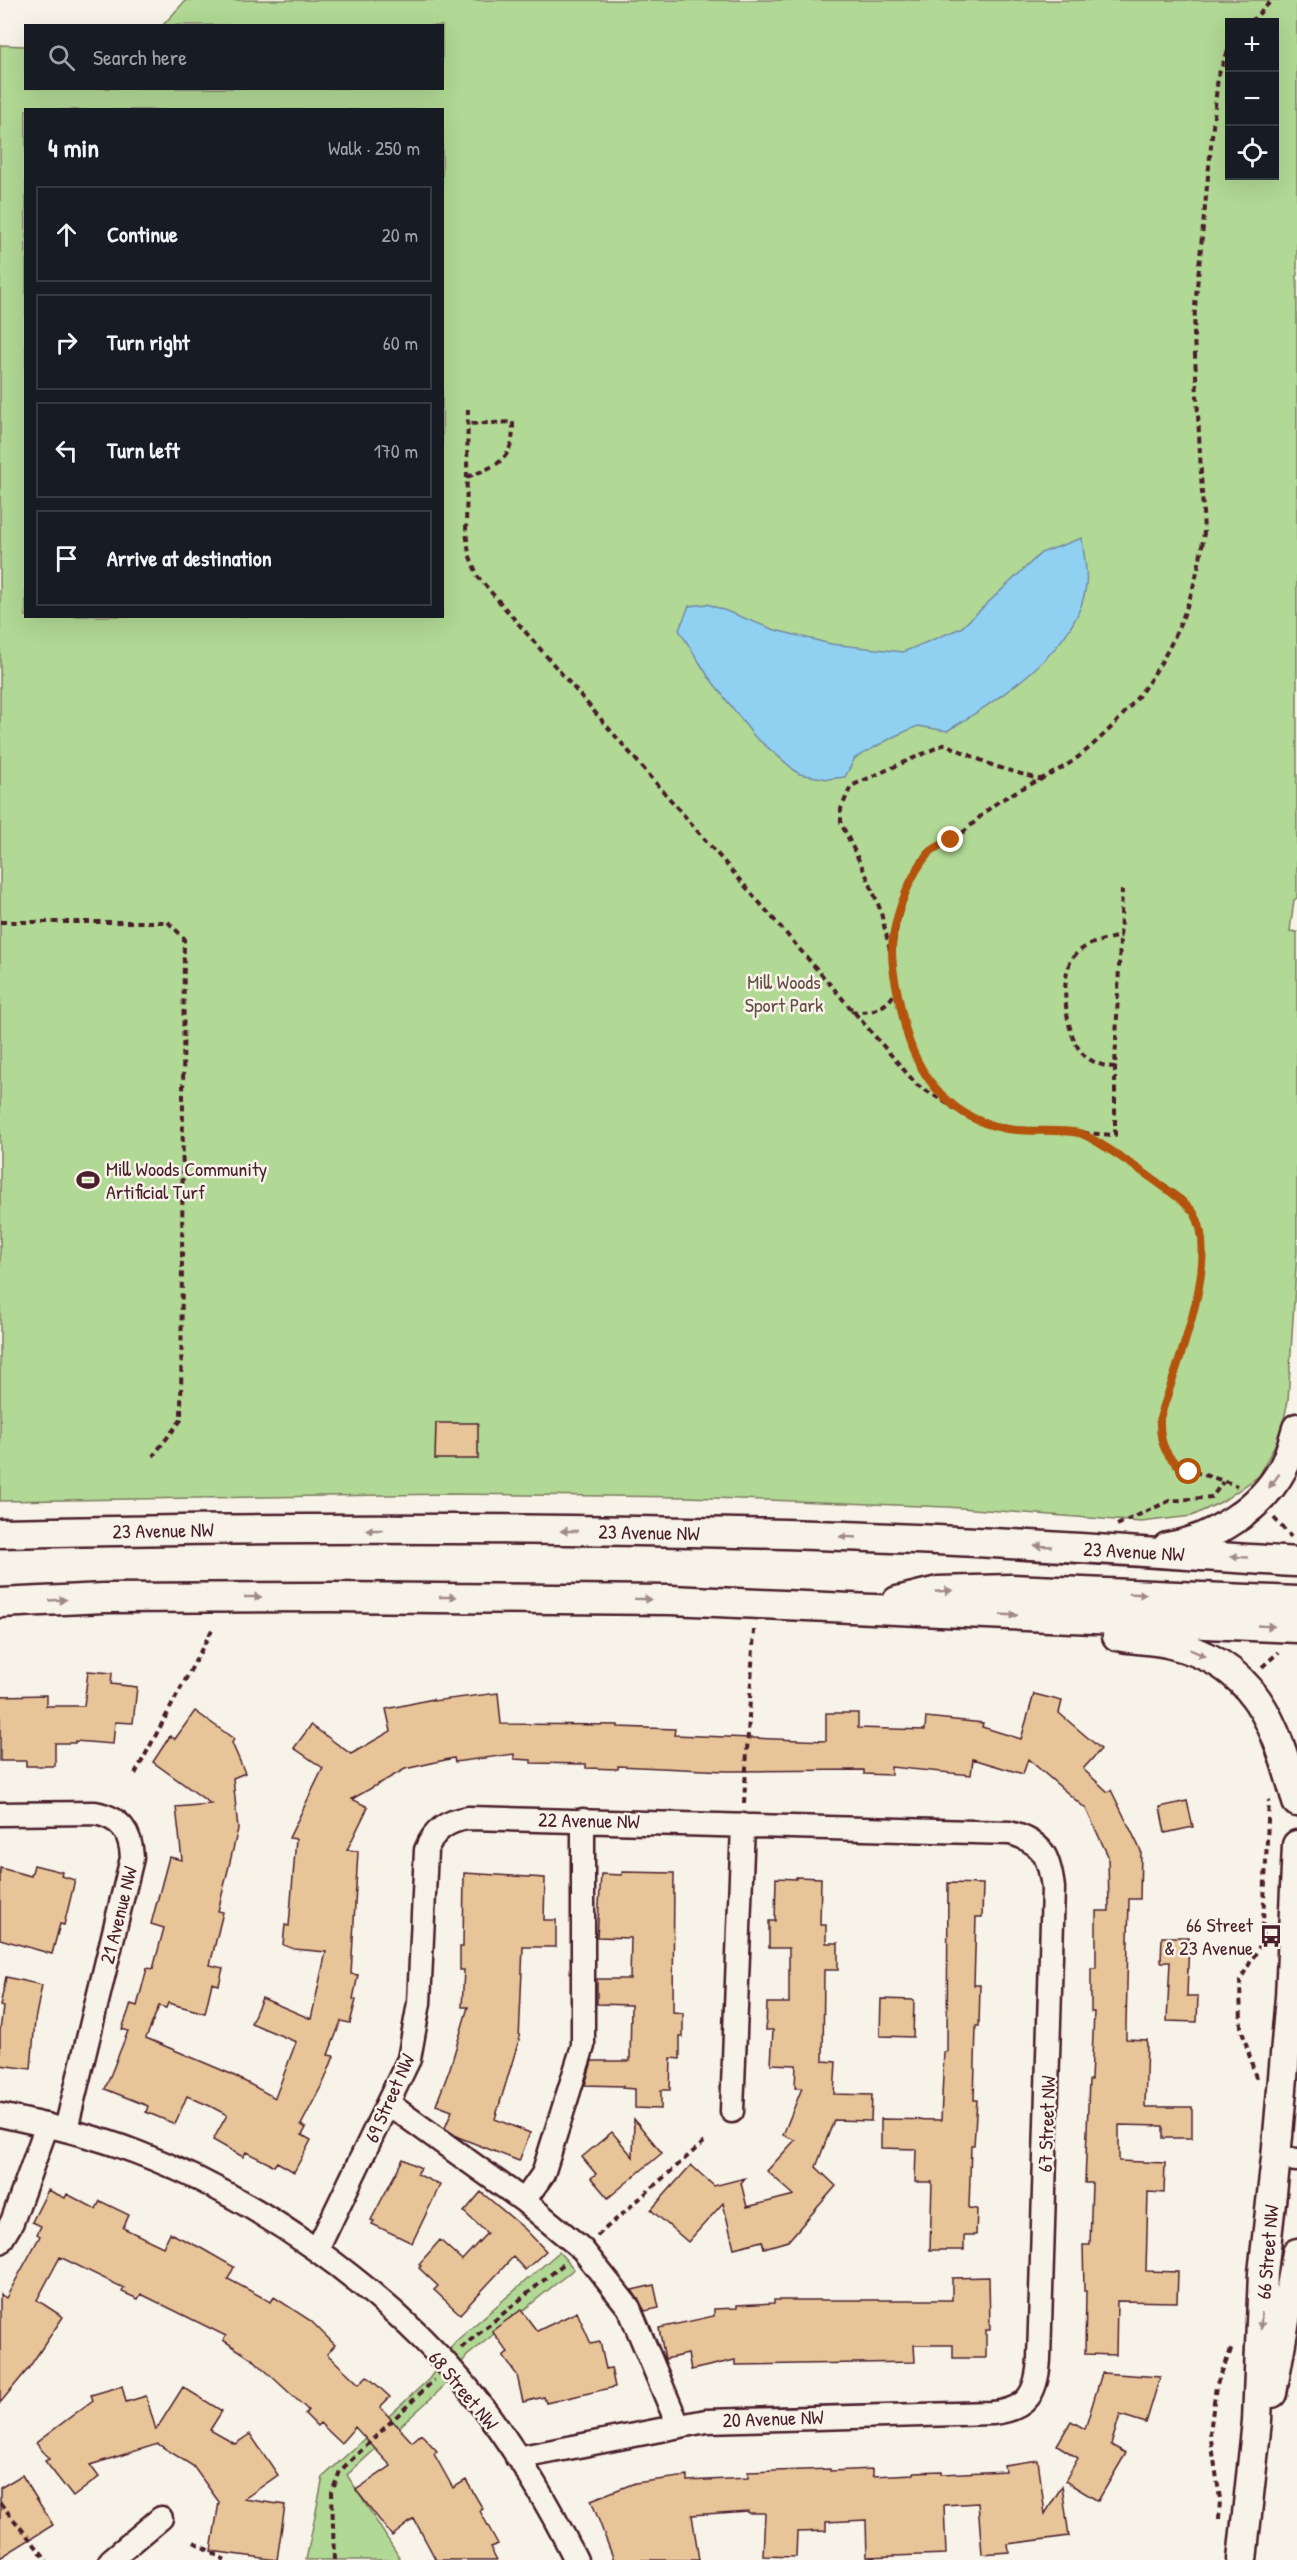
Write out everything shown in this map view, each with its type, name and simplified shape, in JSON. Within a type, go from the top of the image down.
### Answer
[{"type":"main road","points":[[1143,1551],[1196,1539],[1235,1519],[1273,1484],[1284,1467],[1297,1428]]},
{"type":"main road","name":"23 Avenue NW","points":[[0,1533],[268,1529],[628,1531],[816,1535],[1143,1551],[1294,1549]]},
{"type":"main road","points":[[866,1609],[938,1591],[1011,1589],[1297,1600]]},
{"type":"main road","points":[[0,1603],[116,1598],[470,1597],[671,1600],[1040,1616],[1290,1639]]},
{"type":"main road","points":[[1040,1616],[1120,1637],[1165,1642],[1191,1650],[1231,1670],[1245,1682],[1278,1737],[1297,1802]]},
{"type":"main road","name":"66 Street NW","points":[[1242,2560],[1257,2421],[1263,2273],[1286,2159],[1297,1845]]},
{"type":"main road","name":"66 Street NW","points":[[1247,2515],[1277,2371],[1297,2253]]},
{"type":"street","name":"21 Avenue NW","points":[[0,1814],[95,1813],[107,1815],[123,1826],[131,1841],[132,1858],[57,2127],[12,2222],[0,2242]]},
{"type":"street","name":"22 Avenue NW","points":[[437,1830],[454,1820],[468,1818],[583,1820],[744,1816],[1010,1833],[1025,1837],[1042,1850]]},
{"type":"street","points":[[732,2111],[744,1816]]},
{"type":"street","points":[[524,2201],[543,2174],[583,2046],[583,1820]]},
{"type":"street","name":"69 Street NW","points":[[317,2250],[409,2060],[417,2022],[424,1864],[430,1839],[437,1830]]},
{"type":"street","name":"67 Street NW","points":[[1028,2399],[1036,2380],[1039,2359],[1053,1888],[1051,1871],[1042,1850]]},
{"type":"street","points":[[389,2104],[524,2201],[582,2249],[629,2308],[678,2425]]},
{"type":"street","points":[[0,2115],[57,2127],[136,2152],[182,2172],[265,2216],[317,2250]]},
{"type":"street","name":"68 Street NW","points":[[317,2250],[406,2324],[447,2365],[486,2413],[518,2458],[548,2505],[576,2560]]},
{"type":"street","name":"20 Avenue NW","points":[[518,2458],[678,2425],[732,2419],[1000,2412],[1019,2406],[1028,2399]]},
{"type":"street","points":[[111,2560],[161,2518]]},
{"type":"path","points":[[1255,18],[1272,0]]},
{"type":"path","points":[[892,963],[894,932],[912,881],[928,853],[961,833],[1001,800],[1043,780],[1082,754],[1139,698],[1164,659],[1192,592],[1202,552],[1204,523],[1194,336],[1195,307],[1218,76],[1225,58]]},
{"type":"path","points":[[468,409],[466,531],[469,554],[478,577],[917,1085],[971,1118],[1000,1128],[1115,1136],[1115,1067],[1122,890]]},
{"type":"path","points":[[467,424],[513,422],[511,448],[498,465],[467,477]]},
{"type":"path","points":[[953,1107],[931,1082],[912,1050],[880,909],[841,823],[841,809],[851,786],[945,744],[994,766],[1043,780]]},
{"type":"path","points":[[0,922],[168,922],[184,938],[181,1420],[153,1456]]},
{"type":"path","points":[[1115,1067],[1106,1067],[1081,1053],[1072,1033],[1066,1007],[1066,984],[1067,970],[1072,959],[1080,952],[1092,942],[1121,936]]},
{"type":"path","points":[[851,1011],[862,1013],[882,1007],[888,1004],[897,990]]},
{"type":"path","points":[[1081,1133],[1165,1186],[1194,1213],[1199,1227],[1201,1245],[1195,1312],[1160,1418],[1159,1435],[1167,1456],[1178,1466],[1223,1482]]},
{"type":"path","points":[[1271,1514],[1294,1549]]},
{"type":"path","points":[[135,1774],[213,1628]]},
{"type":"path","points":[[744,1816],[754,1630]]},
{"type":"path","points":[[1260,1669],[1290,1639]]},
{"type":"path","points":[[1255,2086],[1256,2076],[1241,2027],[1240,1980],[1262,1942],[1269,1791]]},
{"type":"path","points":[[1218,2530],[1220,2499],[1210,2433],[1216,2386],[1234,2342]]},
{"type":"path","points":[[334,2560],[332,2492],[340,2471],[435,2380]]},
{"type":"path","points":[[0,2504],[47,2560]]},
{"type":"path","points":[[194,2542],[225,2560]]},
{"type":"green space","name":"Mill Woods Sport Park","points":[[186,0],[1297,0],[1297,898],[1294,900],[1290,931],[1297,932],[1297,1252],[1288,1401],[1281,1433],[1259,1476],[1223,1501],[1192,1516],[1141,1522],[947,1507],[687,1497],[449,1494],[0,1501],[0,45],[24,46],[24,90],[444,90],[444,24],[164,24]]},
{"type":"green space","points":[[559,2252],[574,2269],[467,2356],[440,2390],[347,2475],[401,2560],[306,2560],[323,2477],[429,2379],[455,2342]]},
{"type":"water","points":[[1082,538],[1086,585],[1080,609],[1068,631],[1052,652],[1011,688],[947,731],[918,726],[895,736],[855,758],[845,777],[828,779],[799,774],[754,736],[708,676],[679,630],[689,606],[708,604],[775,630],[831,644],[903,652],[961,628],[1041,553]]},
{"type":"building","points":[[436,1423],[478,1423],[478,1459],[435,1459]]},
{"type":"building","points":[[88,1671],[112,1673],[111,1684],[137,1687],[133,1723],[115,1722],[113,1744],[75,1741],[75,1743],[55,1743],[55,1766],[26,1766],[26,1761],[0,1761],[0,1696],[46,1695],[46,1706],[84,1706]]},
{"type":"building","points":[[498,1693],[501,1724],[618,1725],[618,1727],[675,1729],[674,1735],[826,1741],[826,1713],[858,1713],[858,1728],[925,1730],[926,1717],[983,1723],[982,1727],[1021,1739],[1034,1694],[1062,1701],[1059,1713],[1101,1749],[1083,1769],[1108,1792],[1111,1790],[1141,1851],[1140,1899],[1129,1899],[1126,2039],[1147,2040],[1145,2107],[1192,2107],[1192,2138],[1163,2138],[1163,2126],[1119,2125],[1119,2161],[1165,2163],[1164,2193],[1148,2192],[1146,2271],[1178,2272],[1177,2302],[1117,2301],[1116,2355],[1085,2354],[1086,2291],[1084,2291],[1083,2245],[1090,2245],[1092,2183],[1085,2183],[1094,2012],[1091,2012],[1091,1968],[1096,1968],[1096,1911],[1109,1911],[1108,1856],[1086,1809],[1028,1759],[1023,1774],[973,1759],[971,1775],[891,1767],[891,1775],[864,1774],[864,1770],[726,1771],[618,1766],[618,1769],[586,1768],[586,1764],[531,1763],[531,1760],[514,1759],[514,1754],[455,1762],[454,1758],[405,1769],[352,1799],[368,1807],[347,1850],[358,1851],[351,1974],[358,1975],[353,1999],[356,2000],[350,2023],[341,2021],[328,2055],[334,2056],[325,2079],[301,2125],[306,2128],[302,2135],[311,2140],[294,2172],[277,2162],[274,2166],[246,2152],[243,2157],[213,2140],[227,2115],[210,2106],[187,2096],[175,2124],[146,2112],[148,2106],[105,2089],[128,2031],[122,2029],[131,2004],[137,2006],[147,1968],[153,1969],[164,1928],[151,1924],[169,1857],[182,1860],[176,1807],[211,1804],[153,1762],[170,1736],[175,1739],[195,1711],[234,1739],[232,1743],[245,1773],[233,1778],[238,1829],[218,1911],[223,1912],[210,1965],[223,1968],[219,1985],[212,1983],[205,2013],[168,2003],[166,2008],[159,2006],[146,2038],[231,2074],[275,2098],[296,2042],[251,2023],[262,1998],[311,2019],[326,1952],[294,1949],[283,1945],[285,1925],[289,1926],[296,1839],[289,1838],[323,1768],[294,1748],[311,1725],[351,1754],[391,1731],[386,1709],[433,1699],[433,1701]]},
{"type":"building","points":[[1187,1801],[1193,1827],[1165,1833],[1160,1807]]},
{"type":"building","points":[[34,1865],[62,1872],[61,1876],[75,1880],[64,1925],[60,1924],[52,1954],[0,1939],[0,1868],[31,1876]]},
{"type":"building","points":[[622,1872],[674,1873],[673,2012],[683,2013],[683,2037],[680,2037],[680,2059],[671,2058],[670,2090],[661,2090],[661,2109],[635,2108],[635,2089],[622,2088],[623,2086],[585,2085],[592,2061],[630,2061],[631,2005],[597,2004],[597,1979],[630,1979],[631,1938],[597,1937],[601,1874],[622,1875]]},
{"type":"building","points":[[464,1873],[545,1878],[544,1920],[556,1920],[556,1947],[523,1947],[519,2040],[495,2119],[530,2133],[519,2161],[458,2137],[445,2128],[452,2111],[436,2105],[450,2068],[468,2007],[462,2007],[464,1970],[460,1970],[460,1947],[463,1947]]},
{"type":"building","points":[[796,1877],[821,1878],[820,1925],[826,1925],[826,1943],[838,1943],[838,1970],[824,1970],[823,2061],[836,2062],[834,2094],[872,2095],[871,2121],[834,2120],[816,2167],[836,2186],[788,2241],[764,2248],[762,2241],[734,2248],[723,2203],[688,2242],[651,2210],[691,2165],[714,2186],[745,2178],[741,2183],[747,2207],[794,2195],[767,2171],[795,2140],[783,2135],[802,2088],[795,2088],[796,2065],[771,2064],[773,2030],[766,2030],[767,2003],[789,2003],[789,1948],[769,1948],[769,1921],[775,1921],[776,1878],[796,1879]]},
{"type":"building","points":[[948,1883],[983,1884],[982,1917],[976,1917],[974,1985],[980,1985],[979,2026],[976,2026],[974,2100],[977,2100],[974,2145],[971,2145],[969,2208],[977,2209],[976,2235],[964,2235],[964,2250],[930,2250],[932,2182],[915,2182],[916,2149],[881,2148],[881,2119],[941,2120],[944,2052],[947,2052]]},
{"type":"building","points":[[1162,1937],[1189,1937],[1187,1996],[1198,1996],[1197,2022],[1167,2021],[1170,1962],[1161,1962]]},
{"type":"building","points":[[6,1977],[42,1985],[35,2020],[31,2069],[0,2065],[3,2007],[0,2006]]},
{"type":"building","points":[[881,1999],[914,2000],[913,2037],[880,2036]]},
{"type":"building","points":[[634,2119],[662,2153],[608,2198],[591,2178],[596,2174],[582,2157],[612,2132],[633,2157]]},
{"type":"building","points":[[403,2159],[421,2168],[417,2174],[440,2185],[412,2243],[372,2224],[374,2221],[371,2220]]},
{"type":"building","points":[[48,2190],[65,2198],[67,2194],[96,2209],[100,2201],[129,2215],[123,2228],[163,2247],[170,2233],[199,2247],[234,2267],[228,2279],[271,2302],[274,2297],[311,2321],[335,2345],[327,2354],[359,2384],[367,2376],[390,2397],[380,2407],[412,2442],[421,2434],[437,2451],[434,2454],[453,2488],[466,2480],[483,2509],[480,2511],[498,2544],[490,2547],[497,2560],[436,2560],[414,2519],[392,2536],[356,2490],[391,2466],[355,2427],[341,2443],[320,2423],[317,2426],[305,2414],[308,2410],[255,2361],[223,2340],[226,2336],[141,2294],[138,2299],[122,2292],[124,2288],[60,2257],[37,2300],[63,2317],[28,2369],[0,2403],[0,2294],[6,2298],[40,2236],[37,2234],[41,2226],[32,2222]]},
{"type":"building","points":[[481,2192],[525,2229],[546,2251],[525,2270],[513,2257],[460,2314],[434,2290],[438,2286],[419,2268],[421,2266],[419,2264],[440,2240],[462,2260],[487,2233],[464,2212]]},
{"type":"building","points":[[989,2277],[990,2330],[986,2330],[986,2358],[953,2358],[953,2345],[914,2345],[915,2362],[735,2365],[735,2360],[691,2370],[688,2354],[665,2359],[659,2328],[714,2316],[714,2309],[774,2303],[774,2300],[952,2300],[952,2278]]},
{"type":"building","points":[[654,2285],[659,2308],[645,2311],[632,2290]]},
{"type":"building","points":[[521,2310],[537,2331],[577,2312],[591,2344],[600,2342],[606,2369],[611,2368],[615,2387],[546,2403],[544,2397],[523,2402],[517,2375],[503,2356],[508,2352],[492,2331]]},
{"type":"building","points":[[1102,2373],[1160,2377],[1146,2423],[1120,2415],[1111,2445],[1126,2453],[1098,2501],[1065,2481],[1078,2458],[1057,2445],[1071,2421],[1085,2429]]},
{"type":"building","points":[[122,2386],[126,2402],[146,2396],[156,2430],[183,2387],[222,2411],[210,2430],[235,2444],[250,2434],[278,2475],[244,2499],[285,2505],[277,2560],[211,2551],[219,2502],[193,2466],[158,2444],[90,2465],[99,2477],[73,2497],[45,2461],[49,2459],[36,2443],[93,2400],[91,2395]]},
{"type":"building","points":[[1038,2460],[1045,2514],[1062,2486],[1069,2536],[1008,2544],[1009,2552],[982,2554],[978,2503],[944,2505],[946,2554],[867,2557],[866,2520],[826,2522],[826,2531],[797,2532],[796,2557],[763,2556],[765,2513],[748,2513],[748,2511],[692,2515],[699,2560],[614,2560],[591,2500],[635,2483],[687,2476],[687,2481],[748,2478],[748,2472],[830,2469],[830,2471],[873,2469],[873,2476],[942,2471],[942,2474],[1005,2471],[1004,2465]]},
{"type":"building","points":[[22,2475],[53,2525],[0,2558],[0,2488]]},
{"type":"place","name":"Mill Woods Community Artificial Turf","points":[[88,1180]]},
{"type":"place","name":"66 Street & 23 Avenue","points":[[1271,1936]]},
{"type":"route","points":[[951,840],[928,853],[905,899],[894,932],[892,963],[906,1035],[919,1065],[953,1107],[971,1118],[1000,1128],[1081,1133],[1165,1186],[1194,1213],[1199,1227],[1201,1245],[1195,1312],[1160,1418],[1159,1435],[1167,1456],[1189,1472]]}]
